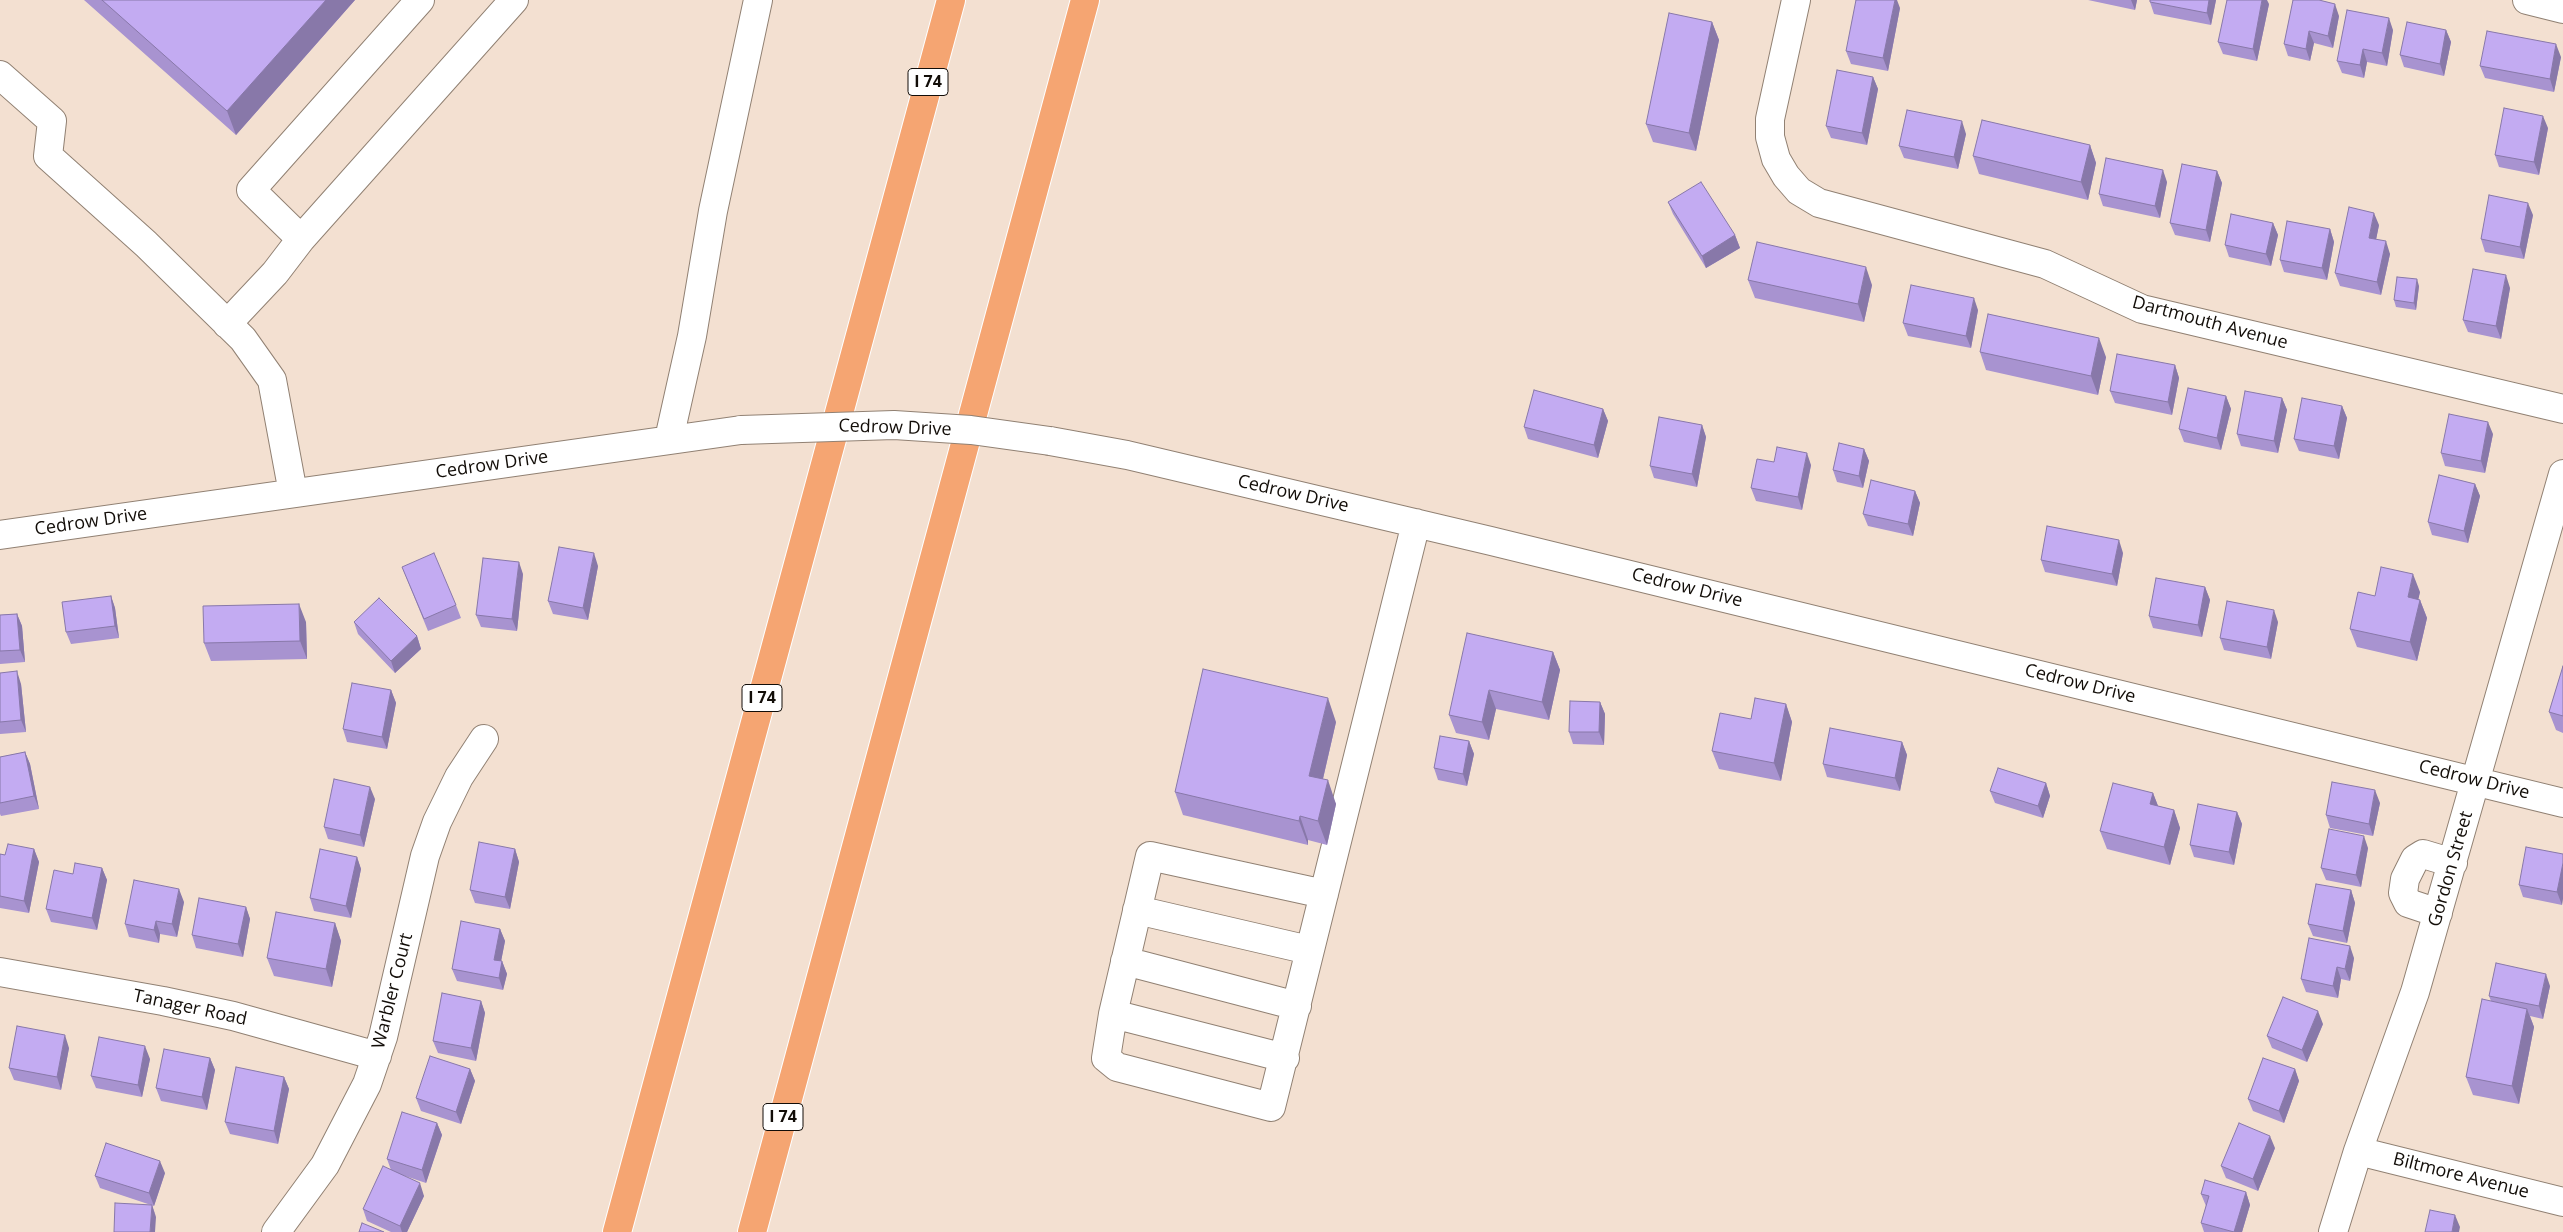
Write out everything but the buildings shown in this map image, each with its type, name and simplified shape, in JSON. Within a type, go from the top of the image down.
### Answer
[{"type":"highway","name":"I 74","points":[[617,1232],[951,0]]},
{"type":"highway","name":"I 74","points":[[752,1232],[1085,0]]},
{"type":"street","points":[[301,239],[251,190],[420,0]]},
{"type":"street","points":[[227,324],[275,273],[301,239],[514,0]]},
{"type":"street","points":[[669,439],[692,336],[713,211],[758,0]]},
{"type":"street","name":"Dartmouth Avenue","points":[[1796,0],[1770,119],[1770,136],[1776,159],[1786,176],[1800,191],[1819,202],[2045,264],[2142,309],[2563,410]]},
{"type":"street","points":[[2527,0],[2563,9]]},
{"type":"street","points":[[0,75],[52,121],[48,156],[146,244],[243,339],[272,380],[293,493]]},
{"type":"street","name":"Cedrow Drive","points":[[0,535],[741,430],[894,425],[971,430],[1050,441],[1127,455],[1416,523],[2563,803]]},
{"type":"street","name":"Gordon Street","points":[[2333,1232],[2358,1151],[2415,992],[2563,474]]},
{"type":"street","points":[[1324,894],[1150,856],[1113,1014],[1106,1058],[1117,1067],[1271,1108],[1285,1058],[1309,950],[1324,894],[1416,523]]},
{"type":"street","name":"Warbler Court","points":[[276,1232],[326,1165],[355,1111],[377,1056],[425,856],[437,822],[459,777],[484,739]]},
{"type":"street","points":[[2438,913],[2408,903],[2403,893],[2404,879],[2414,859],[2423,854],[2453,863]]},
{"type":"street","points":[[1137,910],[1309,950]]},
{"type":"street","points":[[1125,961],[1296,1006]]},
{"type":"street","name":"Tanager Road","points":[[0,972],[163,1001],[233,1016],[377,1056]]},
{"type":"street","points":[[1113,1014],[1285,1058]]},
{"type":"street","name":"Biltmore Avenue","points":[[2358,1151],[2563,1202]]}]
